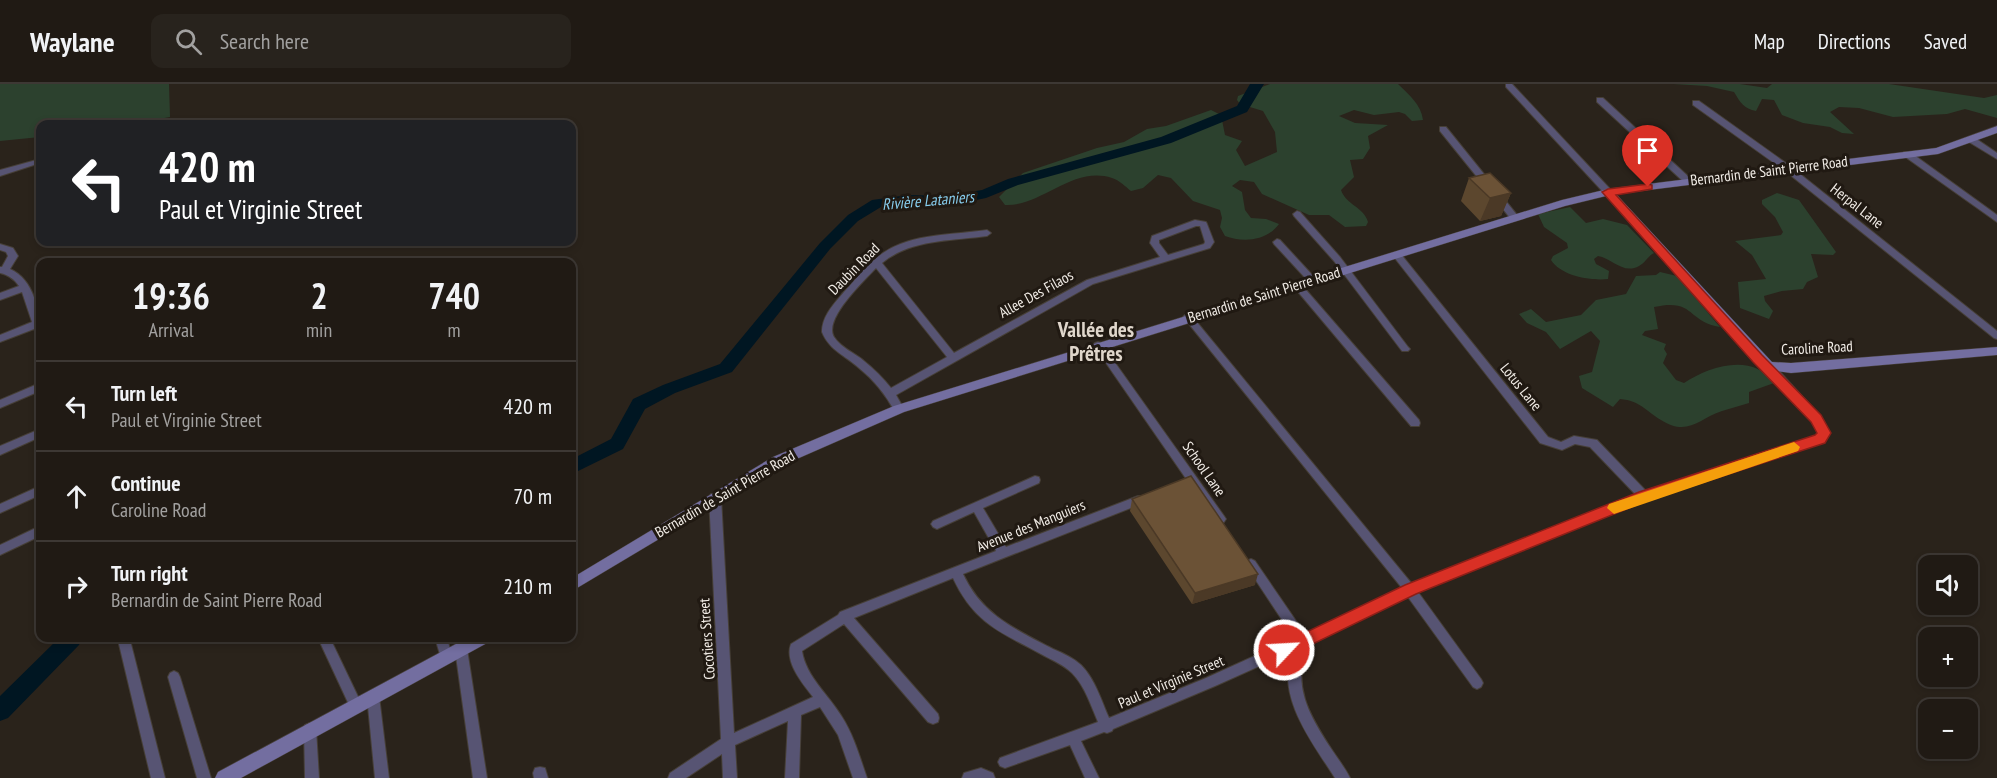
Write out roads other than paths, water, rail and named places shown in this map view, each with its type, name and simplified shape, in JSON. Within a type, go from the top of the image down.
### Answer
[{"type":"main road","name":"Bernardin de Saint Pierre Road","points":[[576,583],[778,461],[899,409],[1098,345],[1514,217],[1608,192],[1938,151],[1994,133]]},
{"type":"main road","name":"Caroline Road","points":[[1608,192],[1758,358],[1768,366],[1791,368],[1997,351]]},
{"type":"main road","points":[[224,778],[310,729],[474,642]]},
{"type":"street","points":[[1509,85],[1608,192]]},
{"type":"street","points":[[1600,100],[1688,181]]},
{"type":"street","name":"Herpal Lane","points":[[1696,103],[1787,168],[1997,336]]},
{"type":"street","points":[[1443,129],[1514,217]]},
{"type":"street","points":[[1972,140],[1997,157]]},
{"type":"street","points":[[1907,154],[1997,219]]},
{"type":"street","points":[[0,173],[36,162]]},
{"type":"street","points":[[1298,214],[1405,349]]},
{"type":"street","name":"Allee Des Filaos","points":[[890,393],[1090,282],[1207,246],[1210,242],[1203,224],[1195,223],[1155,238],[1154,243],[1166,258]]},
{"type":"street","name":"Daubin Road","points":[[899,409],[890,393],[863,364],[832,341],[827,333],[828,323],[837,307],[892,251],[914,244],[987,233]]},
{"type":"street","points":[[1277,242],[1312,280]]},
{"type":"street","points":[[0,247],[10,250],[13,256],[3,270],[16,275],[25,287],[36,319]]},
{"type":"street","name":"Lotus Lane","points":[[1396,255],[1544,440],[1562,446],[1574,440],[1593,442],[1644,496]]},
{"type":"street","points":[[878,264],[952,357]]},
{"type":"street","points":[[1297,285],[1415,423]]},
{"type":"street","points":[[0,297],[25,287]]},
{"type":"street","points":[[1188,317],[1410,590],[1477,682]]},
{"type":"street","points":[[0,339],[36,329]]},
{"type":"street","name":"School Lane","points":[[1098,345],[1187,481],[1225,527]]},
{"type":"street","name":"Paul et Virginie Street","points":[[1005,762],[1107,727],[1303,641],[1410,590],[1644,496],[1820,439],[1824,433],[1816,419],[1768,366]]},
{"type":"street","points":[[0,404],[36,389]]},
{"type":"street","points":[[0,451],[36,435]]},
{"type":"street","points":[[937,524],[1035,480]]},
{"type":"street","points":[[0,509],[36,492]]},
{"type":"street","name":"Avenue des Manguiers","points":[[821,700],[795,656],[795,648],[849,614],[1159,492]]},
{"type":"street","name":"Cocotiers Street","points":[[715,497],[730,741],[730,778]]},
{"type":"street","points":[[976,506],[1003,553]]},
{"type":"street","points":[[0,550],[36,533]]},
{"type":"street","points":[[1245,555],[1303,641],[1295,655],[1293,675],[1295,694],[1343,778]]},
{"type":"street","points":[[956,572],[964,593],[974,608],[986,618],[1066,661],[1080,674],[1107,727]]},
{"type":"street","points":[[849,614],[933,718]]},
{"type":"street","points":[[124,642],[158,778]]},
{"type":"street","points":[[326,642],[356,705]]},
{"type":"street","points":[[444,642],[454,653],[480,778]]},
{"type":"street","points":[[174,677],[204,778]]},
{"type":"street","points":[[373,696],[382,778]]},
{"type":"street","points":[[675,778],[730,741],[821,700],[835,716],[860,778]]},
{"type":"street","points":[[792,778],[795,711]]},
{"type":"street","points":[[310,729],[312,778]]},
{"type":"street","points":[[1074,739],[1092,778]]},
{"type":"street","points":[[969,778],[981,774],[988,778]]},
{"type":"waterway","name":"Rivière Lataniers","points":[[576,465],[617,444],[639,404],[669,389],[726,368],[825,246],[853,218],[877,203],[908,200],[947,201],[986,194],[1013,182],[1166,140],[1242,109],[1257,84]]},
{"type":"waterway","name":"Rivière Lataniers","points":[[0,711],[68,642]]},
{"type":"district","name":"Vallée des Prêtres","points":[[1096,342]]}]
